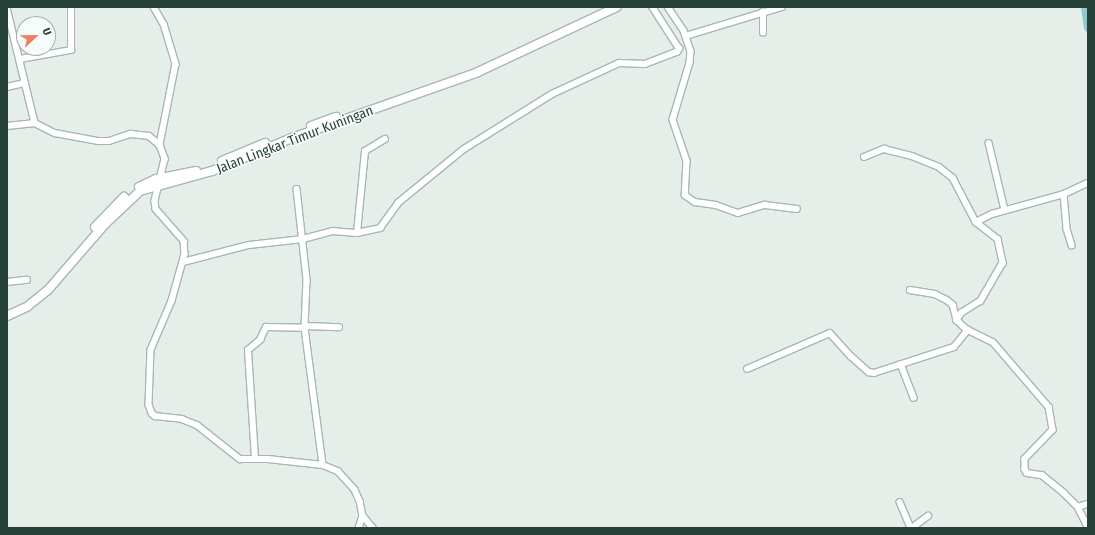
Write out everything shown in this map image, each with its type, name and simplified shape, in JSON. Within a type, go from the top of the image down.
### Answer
[{"type":"main road","name":"Jalan Lingkar Timur Kuningan","points":[[7,316],[28,306],[48,290],[105,224],[134,196],[160,181],[203,169],[327,120],[429,86],[500,58],[605,7]]},
{"type":"main road","name":"Jalan Lingkar Timur Kuningan","points":[[7,311],[28,301],[43,288],[107,213],[124,197],[146,182],[160,181],[212,171],[282,142],[478,72],[617,7]]},
{"type":"street","points":[[20,59],[71,50],[71,7]]},
{"type":"street","points":[[154,7],[164,24],[176,64],[160,145],[165,159],[156,209],[184,241],[183,262],[172,302],[151,350],[149,409],[156,416],[182,419],[196,425],[240,459],[323,465],[338,471],[348,480],[358,495],[363,516],[374,528]]},
{"type":"street","points":[[183,262],[249,245],[303,239],[333,231],[357,233],[380,228],[398,203],[464,149],[552,94],[619,63],[645,64],[677,52],[679,49],[652,7]]},
{"type":"street","points":[[668,7],[686,36],[691,51],[690,63],[673,120],[688,161],[684,183],[685,195],[695,202],[716,205],[738,213],[765,205],[797,209]]},
{"type":"street","points":[[686,36],[782,7]]},
{"type":"street","points":[[7,8],[35,123]]},
{"type":"street","points":[[763,12],[763,33]]},
{"type":"street","points":[[7,87],[25,83]]},
{"type":"street","points":[[7,126],[35,123],[55,133],[77,139],[106,142],[140,134],[149,136],[160,145]]},
{"type":"street","points":[[357,233],[365,151],[385,139]]},
{"type":"street","points":[[989,144],[1005,210]]},
{"type":"street","points":[[864,157],[884,149],[912,156],[939,167],[953,178],[976,222],[998,239],[1004,260],[981,301],[957,320]]},
{"type":"street","points":[[976,222],[1005,210],[1064,194],[1088,183]]},
{"type":"street","points":[[298,189],[307,280],[305,327],[323,465]]},
{"type":"street","points":[[1064,194],[1067,229],[1072,245]]},
{"type":"street","points":[[7,282],[27,280]]},
{"type":"street","points":[[910,290],[935,294],[953,305],[957,320],[968,330],[993,342],[1049,407],[1052,430],[1025,459],[1025,470],[1027,473],[1042,475],[1078,507],[1088,527]]},
{"type":"street","points":[[254,459],[248,350],[260,340],[266,327],[340,327]]},
{"type":"street","points":[[747,369],[830,333],[871,373],[918,358],[932,356],[954,347],[968,330]]},
{"type":"street","points":[[901,364],[914,398]]},
{"type":"street","points":[[900,502],[911,528],[928,516]]},
{"type":"street","points":[[1078,507],[1088,504]]},
{"type":"street","points":[[359,528],[363,516]]},
{"type":"waterway","points":[[1085,7],[1088,28]]}]
